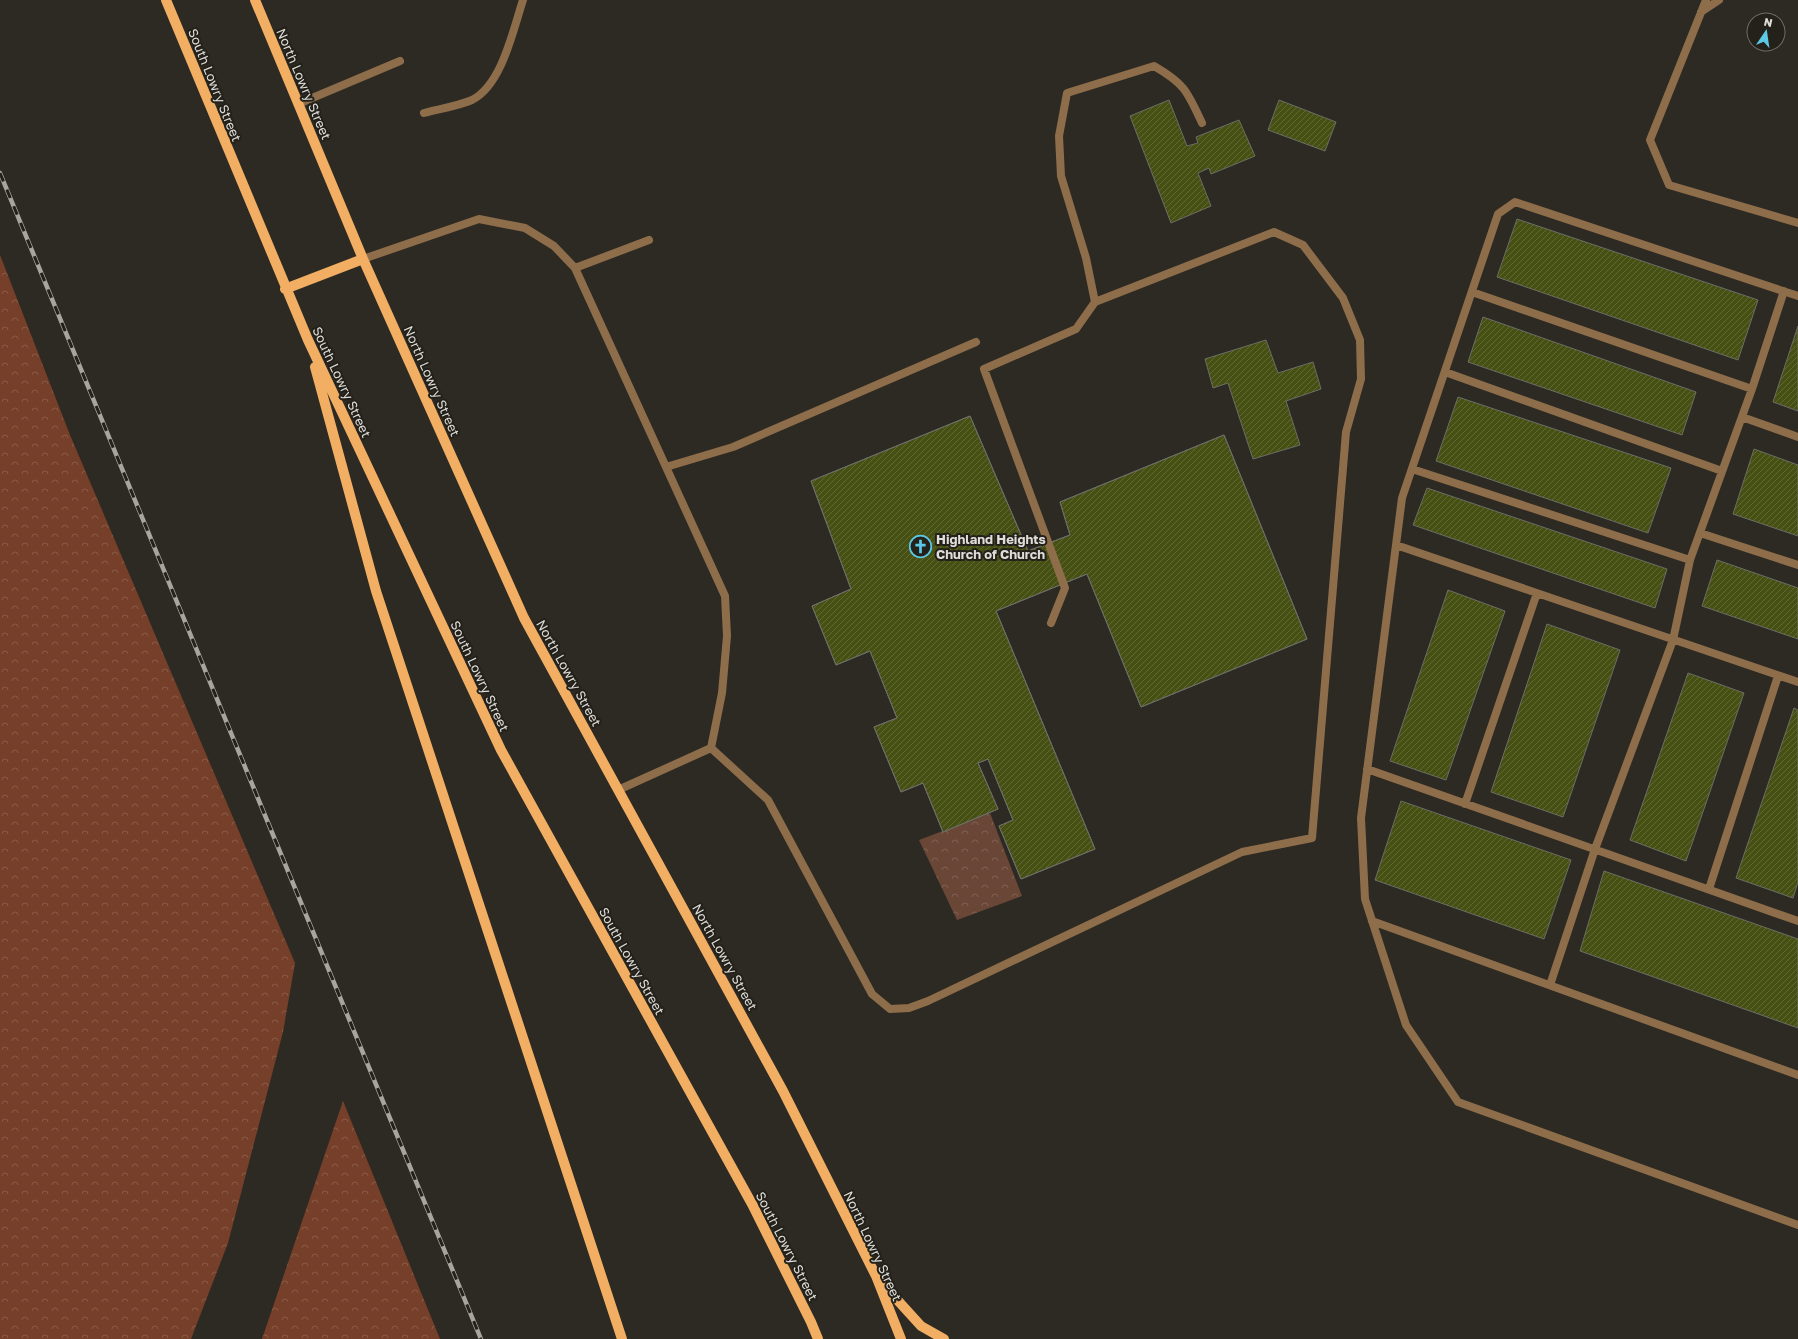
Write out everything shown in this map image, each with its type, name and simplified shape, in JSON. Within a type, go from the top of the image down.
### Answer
[{"type":"main road","name":"South Lowry Street","points":[[166,0],[285,289],[501,750],[748,1197],[811,1322],[818,1339]]},
{"type":"main road","name":"North Lowry Street","points":[[255,0],[363,259],[524,618],[783,1091],[876,1276],[901,1339]]},
{"type":"main road","points":[[285,289],[363,259]]},
{"type":"main road","points":[[308,340],[376,591],[622,1339]]},
{"type":"main road","points":[[876,1276],[921,1326],[944,1339]]},
{"type":"main road","points":[[811,1322],[823,1339]]},
{"type":"lane","points":[[424,113],[472,100],[487,88],[499,71],[523,0]]},
{"type":"lane","points":[[1706,0],[1650,140],[1669,185],[1798,223]]},
{"type":"lane","points":[[1701,12],[1719,0]]},
{"type":"lane","points":[[298,104],[400,61]]},
{"type":"lane","points":[[1095,302],[1086,258],[1061,176],[1059,136],[1067,93],[1154,66],[1172,77],[1186,90],[1202,123]]},
{"type":"lane","points":[[1798,296],[1515,202],[1498,214],[1402,498],[1361,818],[1365,899],[1406,1025],[1458,1102],[1798,1225]]},
{"type":"lane","points":[[363,259],[479,219],[525,228],[554,246],[575,268],[725,596],[727,636],[724,679],[711,748]]},
{"type":"lane","points":[[711,748],[768,800],[872,994],[890,1009],[909,1008],[928,1001],[1242,852],[1312,838],[1346,432],[1361,379],[1360,340],[1343,298],[1303,245],[1274,232],[1095,302],[1076,329],[984,369],[1065,588],[1051,623]]},
{"type":"lane","points":[[575,268],[649,240]]},
{"type":"lane","points":[[1550,985],[1595,849],[1673,640],[1690,560],[1752,389],[1784,291]]},
{"type":"lane","points":[[1472,292],[1752,389]]},
{"type":"lane","points":[[666,467],[733,447],[976,342]]},
{"type":"lane","points":[[1445,372],[1722,471]]},
{"type":"lane","points":[[1742,417],[1798,437]]},
{"type":"lane","points":[[1412,469],[1690,560]]},
{"type":"lane","points":[[1700,533],[1798,565]]},
{"type":"lane","points":[[1396,545],[1798,682]]},
{"type":"lane","points":[[1465,804],[1537,593]]},
{"type":"lane","points":[[1709,889],[1778,676]]},
{"type":"lane","points":[[618,790],[711,748]]},
{"type":"lane","points":[[1367,769],[1798,921]]},
{"type":"lane","points":[[1372,921],[1798,1074]]},
{"type":"green space","points":[[0,255],[70,435],[295,963],[283,1032],[228,1243],[191,1339],[0,1339]]},
{"type":"green space","points":[[990,813],[1022,896],[957,920],[919,840]]},
{"type":"green space","points":[[343,1101],[440,1339],[262,1339]]},
{"type":"building","points":[[1169,100],[1187,146],[1198,143],[1196,137],[1239,120],[1255,156],[1211,174],[1209,168],[1198,173],[1211,206],[1171,223],[1130,116]]},
{"type":"building","points":[[1279,100],[1336,122],[1325,151],[1268,130]]},
{"type":"building","points":[[1517,219],[1758,300],[1738,360],[1497,277]]},
{"type":"building","points":[[1483,317],[1696,392],[1682,435],[1468,362]]},
{"type":"building","points":[[1798,326],[1798,411],[1773,402]]},
{"type":"building","points":[[1266,340],[1278,373],[1313,362],[1321,389],[1286,401],[1300,445],[1253,459],[1228,383],[1213,388],[1205,359]]},
{"type":"building","points":[[1458,397],[1671,468],[1648,533],[1436,461]]},
{"type":"building","points":[[970,416],[1028,551],[1070,535],[1060,502],[1224,435],[1307,639],[1141,707],[1087,574],[996,611],[1095,849],[1021,879],[999,826],[1013,820],[988,759],[978,763],[998,809],[943,832],[923,783],[901,792],[874,727],[897,718],[870,651],[836,665],[812,606],[851,589],[811,481]]},
{"type":"building","points":[[970,416],[1028,551],[1070,535],[1060,502],[1224,435],[1307,639],[1141,707],[1087,574],[996,611],[1095,849],[1021,879],[999,826],[1013,820],[988,759],[978,763],[998,809],[943,832],[923,783],[901,792],[874,727],[897,718],[870,651],[836,665],[812,606],[851,589],[811,481]]},
{"type":"building","points":[[1754,449],[1798,465],[1798,536],[1733,514]]},
{"type":"building","points":[[1427,488],[1667,569],[1655,608],[1413,525]]},
{"type":"building","points":[[1717,560],[1798,588],[1798,639],[1702,606]]},
{"type":"building","points":[[1448,590],[1505,611],[1446,780],[1390,761]]},
{"type":"building","points":[[1547,624],[1620,650],[1563,817],[1491,792]]},
{"type":"building","points":[[1688,673],[1744,693],[1686,861],[1630,840]]},
{"type":"building","points":[[1794,708],[1798,710],[1798,882],[1793,898],[1736,878]]},
{"type":"building","points":[[1401,801],[1571,860],[1544,939],[1375,880]]},
{"type":"building","points":[[1604,871],[1798,939],[1798,1028],[1580,951]]},
{"type":"railway","points":[[0,173],[481,1339]]},
{"type":"place","name":"Highland Heights Church of Church","points":[[921,546]]}]
